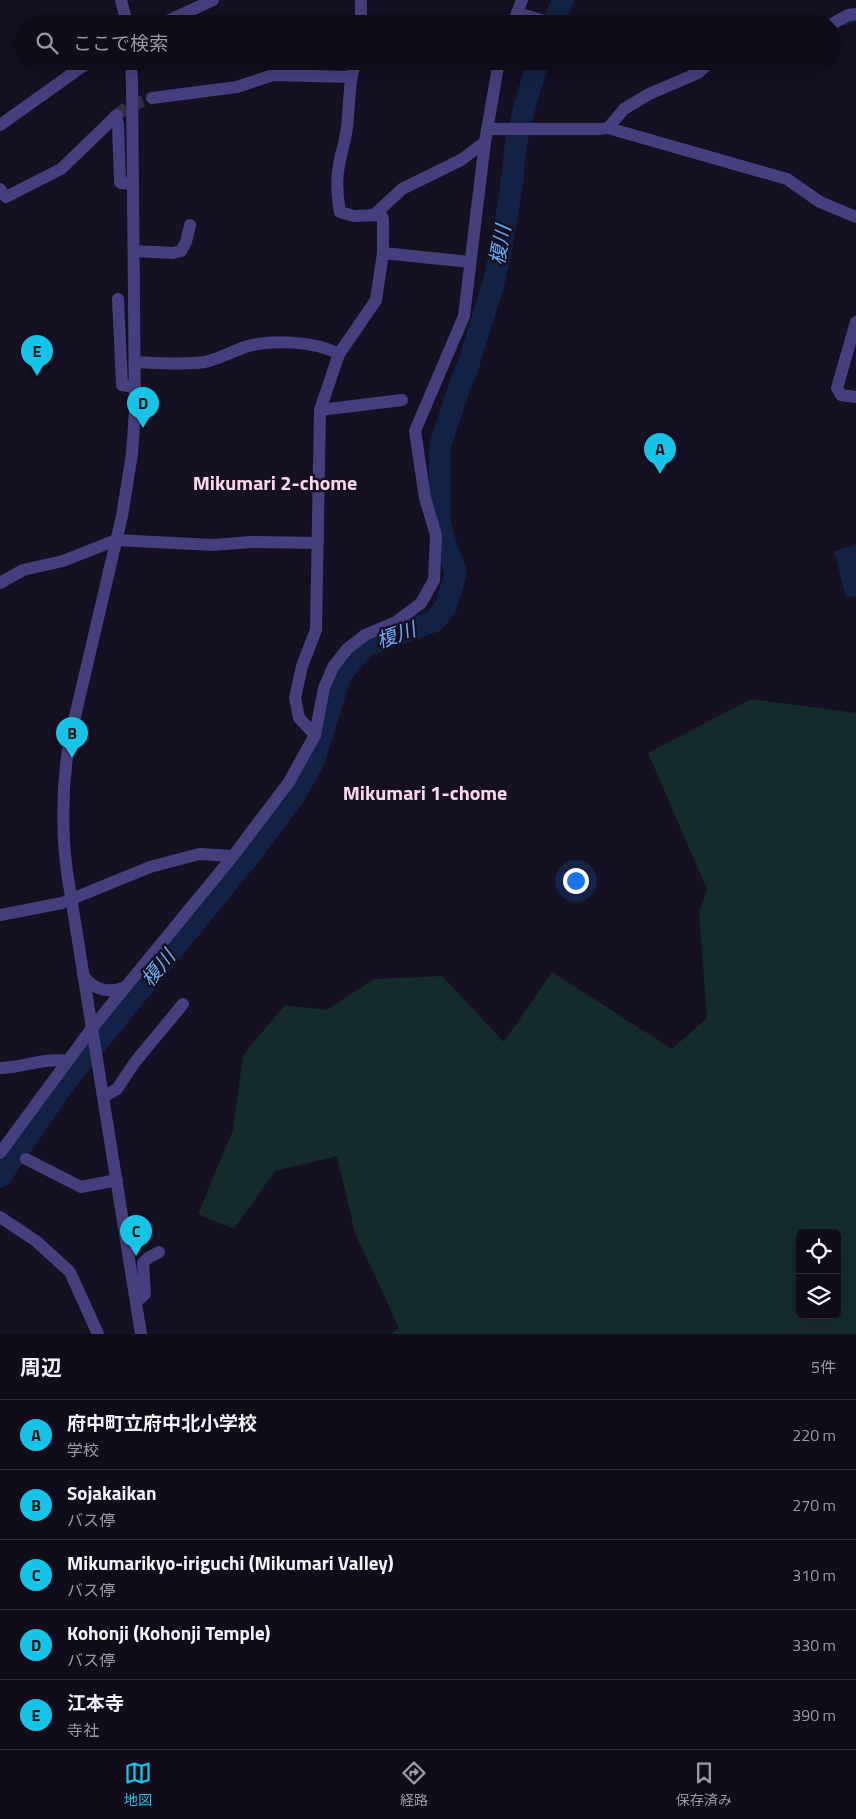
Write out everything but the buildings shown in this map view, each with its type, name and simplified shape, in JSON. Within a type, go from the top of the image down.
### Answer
[{"type":"street","points":[[121,0],[125,15]]},
{"type":"street","points":[[180,15],[213,0]]},
{"type":"street","points":[[361,0],[361,15]]},
{"type":"street","points":[[516,15],[522,0]]},
{"type":"street","points":[[841,19],[848,15],[856,14]]},
{"type":"street","points":[[0,126],[78,70]]},
{"type":"street","points":[[131,70],[135,362],[135,411],[132,454],[126,495],[70,738],[63,800],[64,846],[71,899],[141,1334]]},
{"type":"street","points":[[315,735],[299,718],[295,698],[302,666],[316,630],[320,410],[339,354],[376,300],[383,253],[383,220],[381,215],[354,216],[340,212],[337,197],[338,166],[346,131],[350,77],[353,70]]},
{"type":"street","points":[[0,1153],[66,1061],[92,1032],[125,987],[233,856],[289,782],[315,735],[324,688],[333,667],[347,649],[365,635],[396,622],[421,603],[434,580],[436,535],[425,498],[416,432],[464,316],[485,142],[497,70]]},
{"type":"street","points":[[608,128],[624,109],[649,94],[701,70]]},
{"type":"street","points":[[152,98],[237,87],[273,75],[350,77]]},
{"type":"street","points":[[0,189],[6,197],[61,169],[116,116],[118,124],[120,182],[133,184]]},
{"type":"street","points":[[487,129],[608,128],[787,179],[820,202],[856,217]]},
{"type":"street","points":[[375,214],[402,189],[461,160],[485,142]]},
{"type":"street","points":[[134,251],[173,253],[181,251],[186,242],[190,225]]},
{"type":"street","points":[[383,253],[470,262]]},
{"type":"street","points":[[118,299],[122,385],[135,387]]},
{"type":"street","points":[[856,322],[837,388],[841,395],[856,397]]},
{"type":"street","points":[[135,362],[206,362],[262,343],[278,342],[318,346],[339,354]]},
{"type":"street","points":[[320,410],[402,400]]},
{"type":"street","points":[[0,583],[23,570],[63,561],[116,540],[212,544],[252,542],[318,543]]},
{"type":"street","points":[[0,915],[62,903],[150,867],[175,860],[199,854],[233,856]]},
{"type":"street","points":[[83,974],[91,984],[102,990],[114,991],[125,987]]},
{"type":"street","points":[[103,1097],[116,1089],[134,1062],[183,1004]]},
{"type":"street","points":[[0,1068],[14,1068],[58,1059],[66,1061]]},
{"type":"street","points":[[26,1160],[81,1187],[116,1180]]},
{"type":"street","points":[[0,1217],[36,1241],[70,1272],[98,1334]]},
{"type":"street","points":[[136,1300],[145,1294],[143,1263],[159,1252]]},
{"type":"green space","points":[[751,699],[856,713],[856,1334],[390,1334],[399,1328],[355,1233],[337,1156],[275,1171],[234,1229],[198,1214],[233,1130],[243,1055],[285,1005],[327,1010],[374,979],[442,976],[504,1042],[552,972],[672,1049],[707,1018],[699,913],[707,889],[648,753]]},
{"type":"water","points":[[856,545],[856,596],[846,598],[834,551]]},
{"type":"waterway","name":"榎川","points":[[557,15],[563,0]]},
{"type":"waterway","points":[[844,24],[856,20]]},
{"type":"waterway","name":"榎川","points":[[0,1177],[69,1077],[250,855],[295,795],[314,760],[341,674],[365,646],[435,621],[446,606],[456,573],[440,523],[440,446],[463,376],[466,374],[465,372],[494,282],[513,178],[515,150],[536,70]]},
{"type":"tunnel","points":[[117,115],[127,107],[152,98]]},
{"type":"place","name":"江本寺","points":[[37,376]]},
{"type":"place","name":"Kohonji (Kohonji Temple)","points":[[143,428]]},
{"type":"place","name":"府中町立府中北小学校","points":[[660,474]]},
{"type":"place","name":"Sojakaikan","points":[[72,758]]},
{"type":"place","name":"Mikumarikyo-iriguchi (Mikumari Valley)","points":[[136,1256]]},
{"type":"district","name":"Mikumari 2-chome","points":[[275,483]]},
{"type":"district","name":"Mikumari 1-chome","points":[[425,793]]}]
